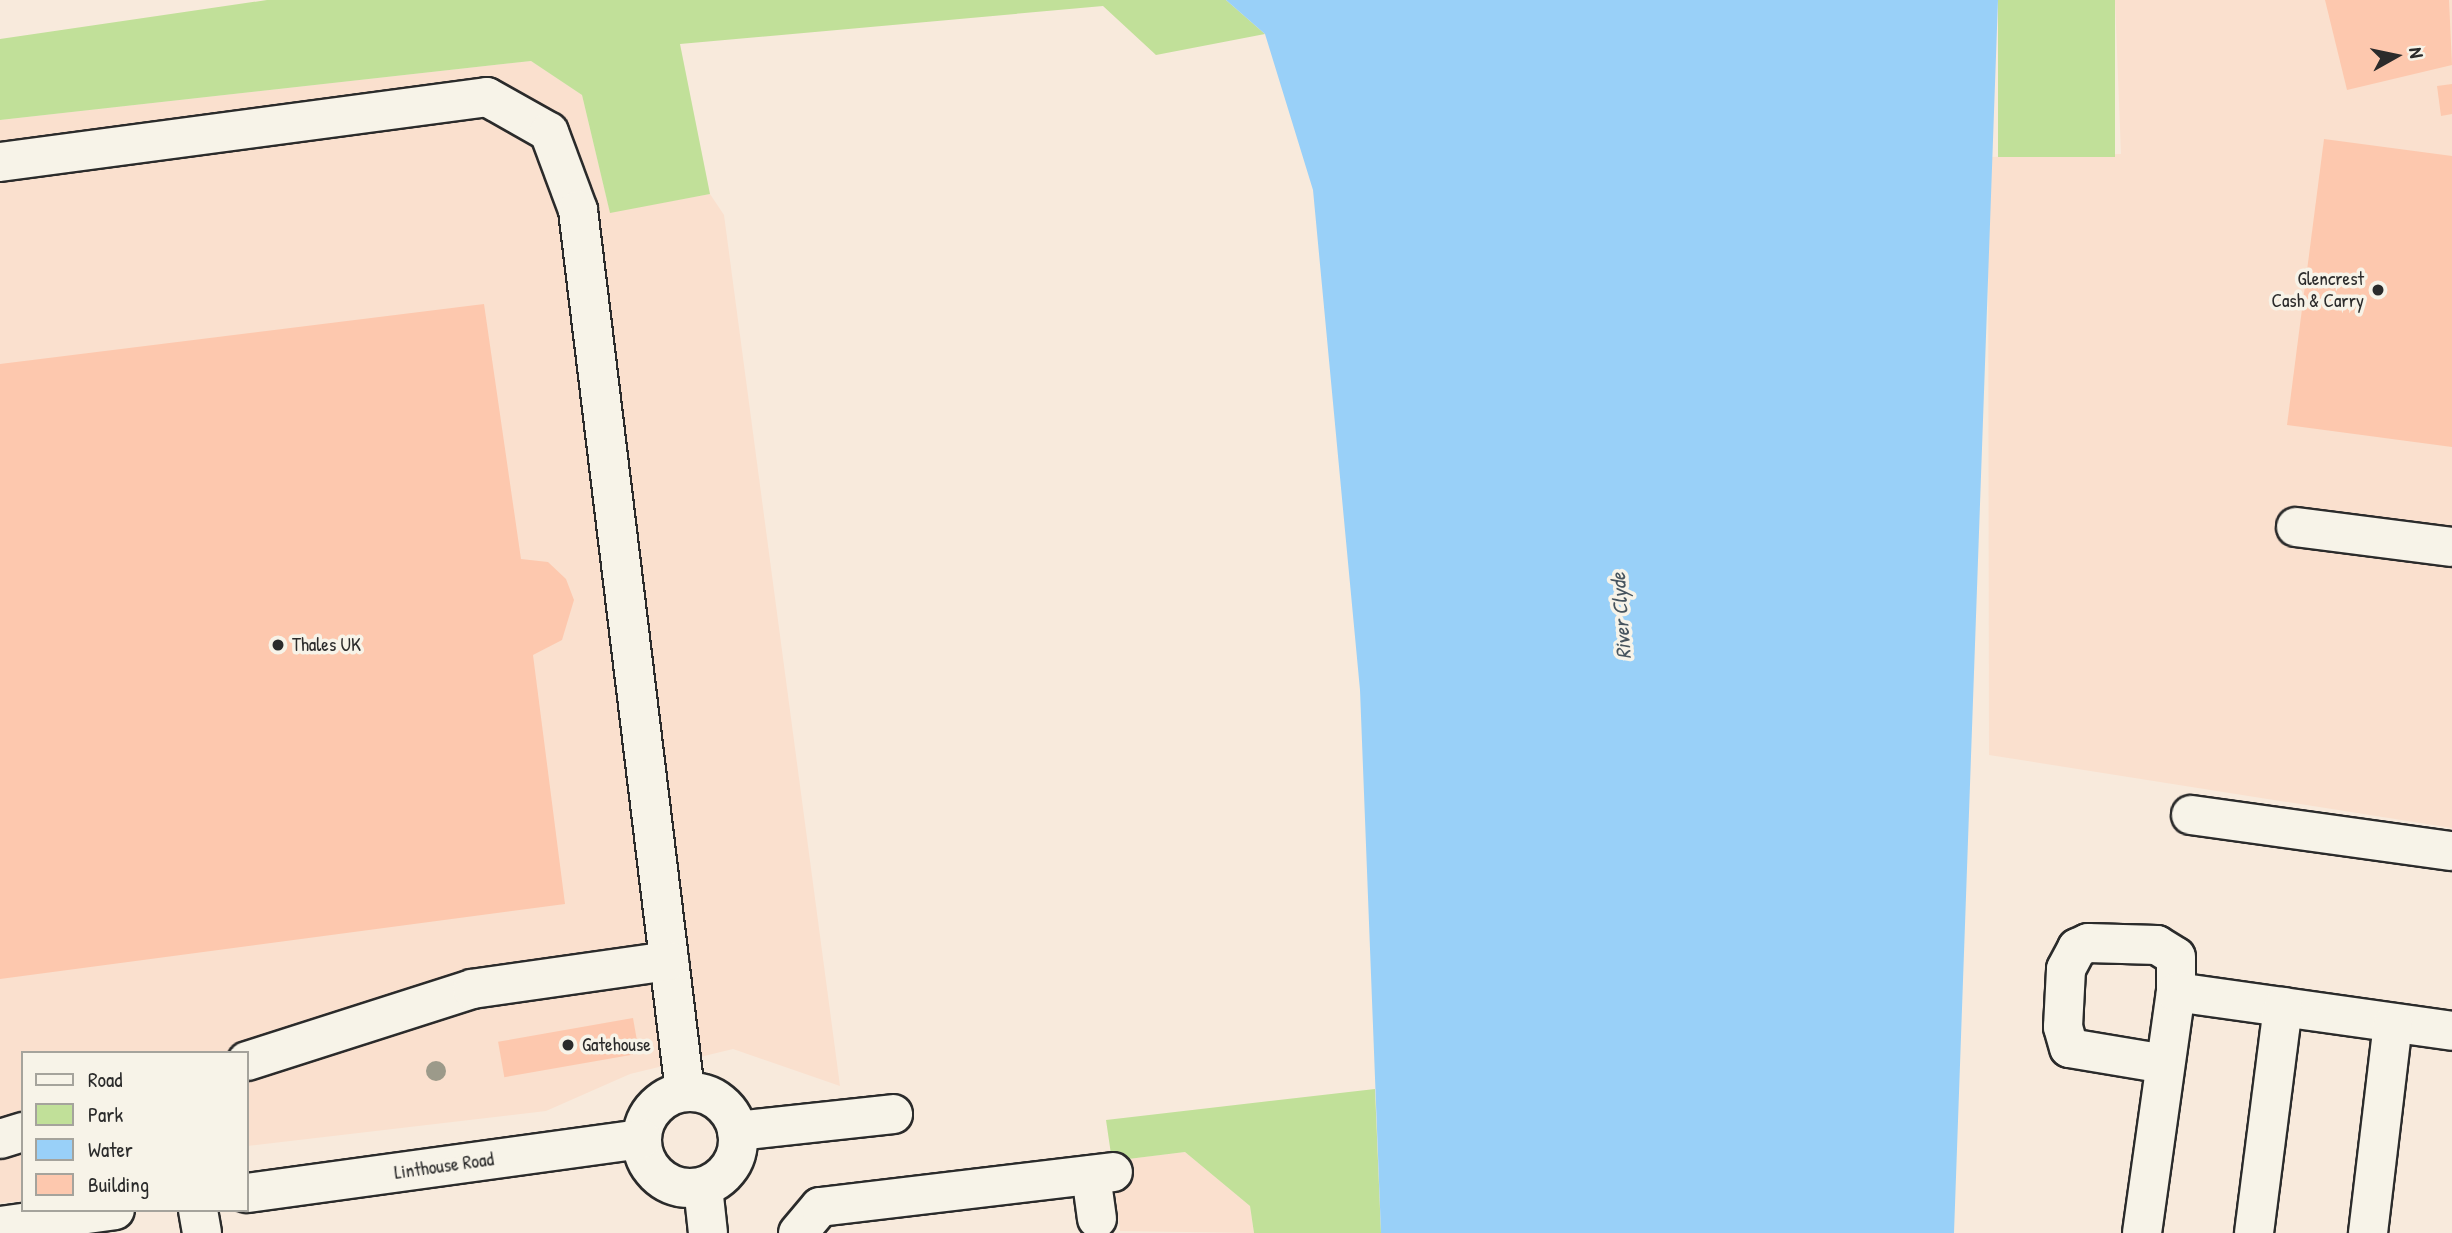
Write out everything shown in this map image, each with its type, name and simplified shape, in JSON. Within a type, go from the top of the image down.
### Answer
[{"type":"street","points":[[0,162],[487,97],[549,132],[578,210],[685,1091]]},
{"type":"street","points":[[2295,527],[2452,547]]},
{"type":"street","points":[[2192,815],[2452,851]]},
{"type":"street","points":[[2142,1233],[2176,992],[2176,957],[2157,945],[2088,943],[2077,948],[2066,969],[2063,1027],[2069,1048],[2165,1064]]},
{"type":"street","points":[[248,1061],[472,989],[670,961]]},
{"type":"street","points":[[2176,992],[2452,1031]]},
{"type":"street","points":[[2254,1233],[2283,1007]]},
{"type":"street","points":[[2368,1233],[2393,1023]]},
{"type":"street","points":[[685,1091],[719,1101],[737,1131],[731,1166],[703,1187],[667,1183],[649,1165],[641,1139],[654,1107],[685,1091]]},
{"type":"street","points":[[737,1131],[893,1114]]},
{"type":"street","points":[[0,1139],[21,1133]]},
{"type":"street","name":"Linthouse Road","points":[[248,1192],[641,1139]]},
{"type":"street","points":[[798,1233],[820,1207],[1102,1173],[1097,1219]]},
{"type":"street","points":[[703,1187],[708,1233]]},
{"type":"street","points":[[0,1226],[101,1212]]},
{"type":"street","points":[[198,1212],[202,1233]]},
{"type":"shaded area","points":[[2115,0],[2452,0],[2452,828],[1989,755],[1988,157],[2121,154]]},
{"type":"shaded area","points":[[531,61],[582,95],[610,212],[710,194],[724,215],[840,1086],[733,1049],[630,1074],[546,1111],[248,1146],[248,1051],[21,1051],[21,1201],[0,1203],[0,120]]},
{"type":"shaded area","points":[[1185,1152],[1250,1206],[1254,1233],[1120,1231],[1112,1161]]},
{"type":"green space","points":[[267,0],[1226,0],[1265,34],[1156,55],[1103,6],[680,44],[710,194],[610,213],[582,95],[531,61],[0,120],[0,39]]},
{"type":"green space","points":[[1998,0],[2115,0],[2115,157],[1998,157]]},
{"type":"green space","points":[[1375,1089],[1381,1233],[1254,1233],[1250,1206],[1185,1152],[1112,1161],[1106,1120]]},
{"type":"water","name":"River Clyde","points":[[1226,0],[1998,0],[1954,1233],[1381,1233],[1360,690],[1313,190],[1265,34]]},
{"type":"building","points":[[2325,0],[2449,0],[2452,65],[2347,90]]},
{"type":"building","points":[[2452,84],[2452,114],[2441,116],[2437,86]]},
{"type":"building","name":"Glencrest Cash & Carry","points":[[2324,139],[2452,156],[2452,447],[2287,425]]},
{"type":"building","name":"Thales UK","points":[[484,304],[521,559],[548,562],[566,579],[574,600],[562,640],[533,655],[565,904],[0,979],[0,364]]},
{"type":"building","name":"Gatehouse","points":[[633,1018],[639,1053],[504,1077],[498,1042]]},
{"type":"place","name":"Glencrest Cash & Carry","points":[[2378,290]]},
{"type":"place","name":"Thales UK","points":[[278,645]]},
{"type":"place","name":"Gatehouse","points":[[568,1045]]}]
